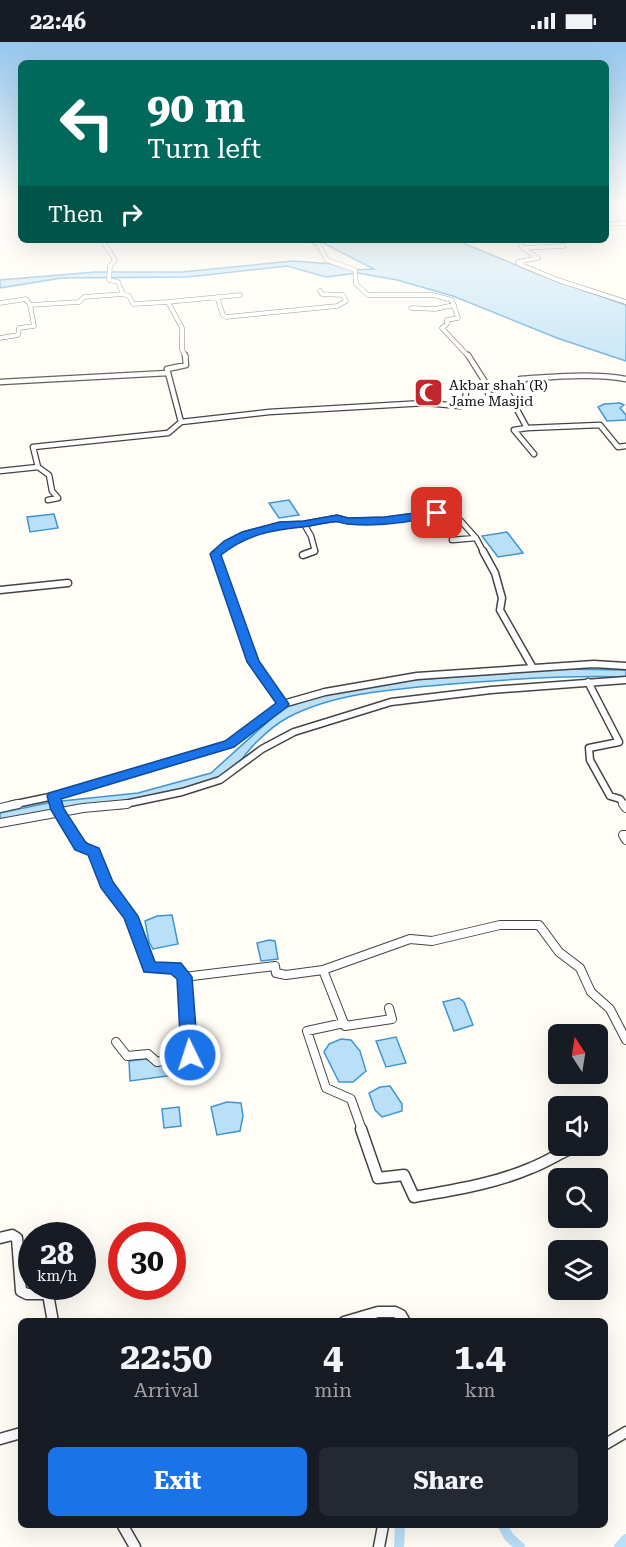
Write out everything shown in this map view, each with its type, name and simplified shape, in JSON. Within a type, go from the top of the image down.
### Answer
[{"type":"street","points":[[109,273],[109,280],[118,282],[123,294]]},
{"type":"street","points":[[355,273],[356,284],[368,295],[433,296],[452,300],[458,318],[446,321],[447,324],[442,328],[470,357],[487,385],[485,386],[489,395],[509,395],[527,428]]},
{"type":"street","points":[[542,273],[626,302]]},
{"type":"street","points":[[218,297],[223,315],[226,316],[337,306],[345,301],[343,295],[322,294],[320,291]]},
{"type":"street","points":[[30,305],[79,302],[84,297],[123,294],[129,296],[133,304],[240,295]]},
{"type":"street","points":[[0,303],[26,299],[30,305],[34,326],[19,328],[18,335],[15,337],[0,338]]},
{"type":"street","points":[[168,302],[182,328],[182,350],[187,359],[186,365],[167,369],[181,422]]},
{"type":"street","points":[[411,308],[441,309],[444,306],[454,305]]},
{"type":"street","points":[[0,382],[168,373]]},
{"type":"street","points":[[48,500],[58,498],[52,491],[49,475],[38,467],[33,447],[168,433],[181,422],[269,412],[413,403],[458,407],[465,405],[466,390],[485,386],[524,384],[520,379],[592,375],[626,379]]},
{"type":"street","points":[[534,454],[514,430],[600,424],[618,447],[626,446]]},
{"type":"street","points":[[0,471],[38,467]]},
{"type":"street","points":[[283,704],[253,662],[215,554],[246,534],[280,525],[304,524],[337,518],[348,521],[385,520],[437,513],[460,520],[476,538],[495,573],[502,598],[500,610],[533,668]]},
{"type":"street","points":[[303,555],[315,551],[311,536],[304,524]]},
{"type":"street","points":[[452,540],[476,538]]},
{"type":"street","points":[[0,590],[69,583]]},
{"type":"street","points":[[0,808],[54,799],[230,744],[283,704],[325,692],[417,675],[594,664],[626,666]]},
{"type":"street","points":[[0,823],[58,811],[113,807],[182,792],[220,780],[262,749],[294,732],[391,702],[491,690],[626,680]]},
{"type":"street","points":[[588,682],[619,742],[589,748],[590,760],[610,796],[620,799],[626,808]]},
{"type":"street","points":[[54,799],[58,811],[68,823],[80,846],[94,852],[106,884],[131,916],[149,968],[175,968],[184,977],[190,1055],[157,1062],[148,1054],[127,1056],[116,1042]]},
{"type":"street","points":[[626,835],[623,835],[626,840]]},
{"type":"street","points":[[184,977],[275,966],[276,973],[286,975],[323,970],[410,939],[432,941],[500,926],[539,925],[559,952],[580,968],[591,992],[610,1009],[626,1040]]},
{"type":"street","points":[[323,970],[345,1026],[392,1019],[389,1008]]},
{"type":"street","points":[[344,1023],[307,1031],[326,1088],[351,1099],[378,1178],[404,1175],[414,1197],[467,1188],[532,1168],[552,1156]]},
{"type":"street","points":[[0,1238],[12,1235],[17,1238],[21,1291],[27,1294],[48,1294],[53,1318]]},
{"type":"street","points":[[357,1318],[386,1309],[399,1311],[403,1318]]},
{"type":"street","points":[[608,1443],[626,1432]]},
{"type":"street","points":[[0,1439],[18,1433]]},
{"type":"street","points":[[124,1528],[135,1547]]},
{"type":"street","points":[[379,1547],[383,1528]]},
{"type":"water","points":[[80,273],[222,273],[188,277],[62,278],[0,288],[0,280]]},
{"type":"water","points":[[313,273],[356,273],[326,277]]},
{"type":"water","points":[[359,273],[536,273],[626,305],[626,361],[557,338],[453,296],[397,280]]},
{"type":"water","points":[[604,404],[624,405],[620,408],[626,415],[626,420],[607,421],[598,407]]},
{"type":"water","points":[[289,500],[299,515],[279,518],[269,503]]},
{"type":"water","points":[[54,514],[58,528],[30,532],[27,517]]},
{"type":"water","points":[[507,532],[523,553],[498,557],[482,536]]},
{"type":"water","points":[[560,669],[626,670],[626,677],[561,677],[496,681],[389,690],[347,697],[306,709],[287,718],[258,740],[236,769],[204,784],[148,798],[0,819],[0,813],[52,802],[138,793],[211,773],[283,708],[338,691],[413,680]]},
{"type":"water","points":[[172,915],[178,944],[153,949],[149,942],[145,921],[157,916]]},
{"type":"water","points":[[275,941],[278,959],[261,961],[257,943]]},
{"type":"water","points":[[459,998],[464,1002],[473,1025],[454,1031],[443,1002]]},
{"type":"water","points":[[396,1037],[406,1063],[386,1067],[376,1041]]},
{"type":"water","points":[[341,1039],[351,1040],[360,1051],[366,1071],[353,1082],[339,1082],[324,1052],[329,1044]]},
{"type":"water","points":[[146,1059],[153,1063],[178,1061],[181,1074],[130,1081],[129,1061]]},
{"type":"water","points":[[390,1086],[402,1104],[402,1111],[382,1117],[375,1110],[369,1093],[380,1087]]},
{"type":"water","points":[[227,1102],[241,1103],[243,1116],[240,1131],[217,1135],[211,1107]]},
{"type":"water","points":[[179,1107],[181,1126],[164,1128],[162,1109]]},
{"type":"waterway","points":[[399,1547],[400,1528]]},
{"type":"waterway","points":[[504,1528],[509,1537],[520,1547]]},
{"type":"waterway","points":[[619,1547],[626,1539]]},
{"type":"place","name":"Akbar shah (R) Jame Masjid","points":[[428,393]]},
{"type":"route","points":[[190,1055],[184,977],[175,968],[149,968],[131,916],[106,884],[94,852],[80,846],[58,810],[54,796],[230,744],[283,704],[253,662],[215,554],[228,544],[246,534],[280,525],[304,524],[337,518],[348,521],[376,518],[385,520],[437,513]]}]
